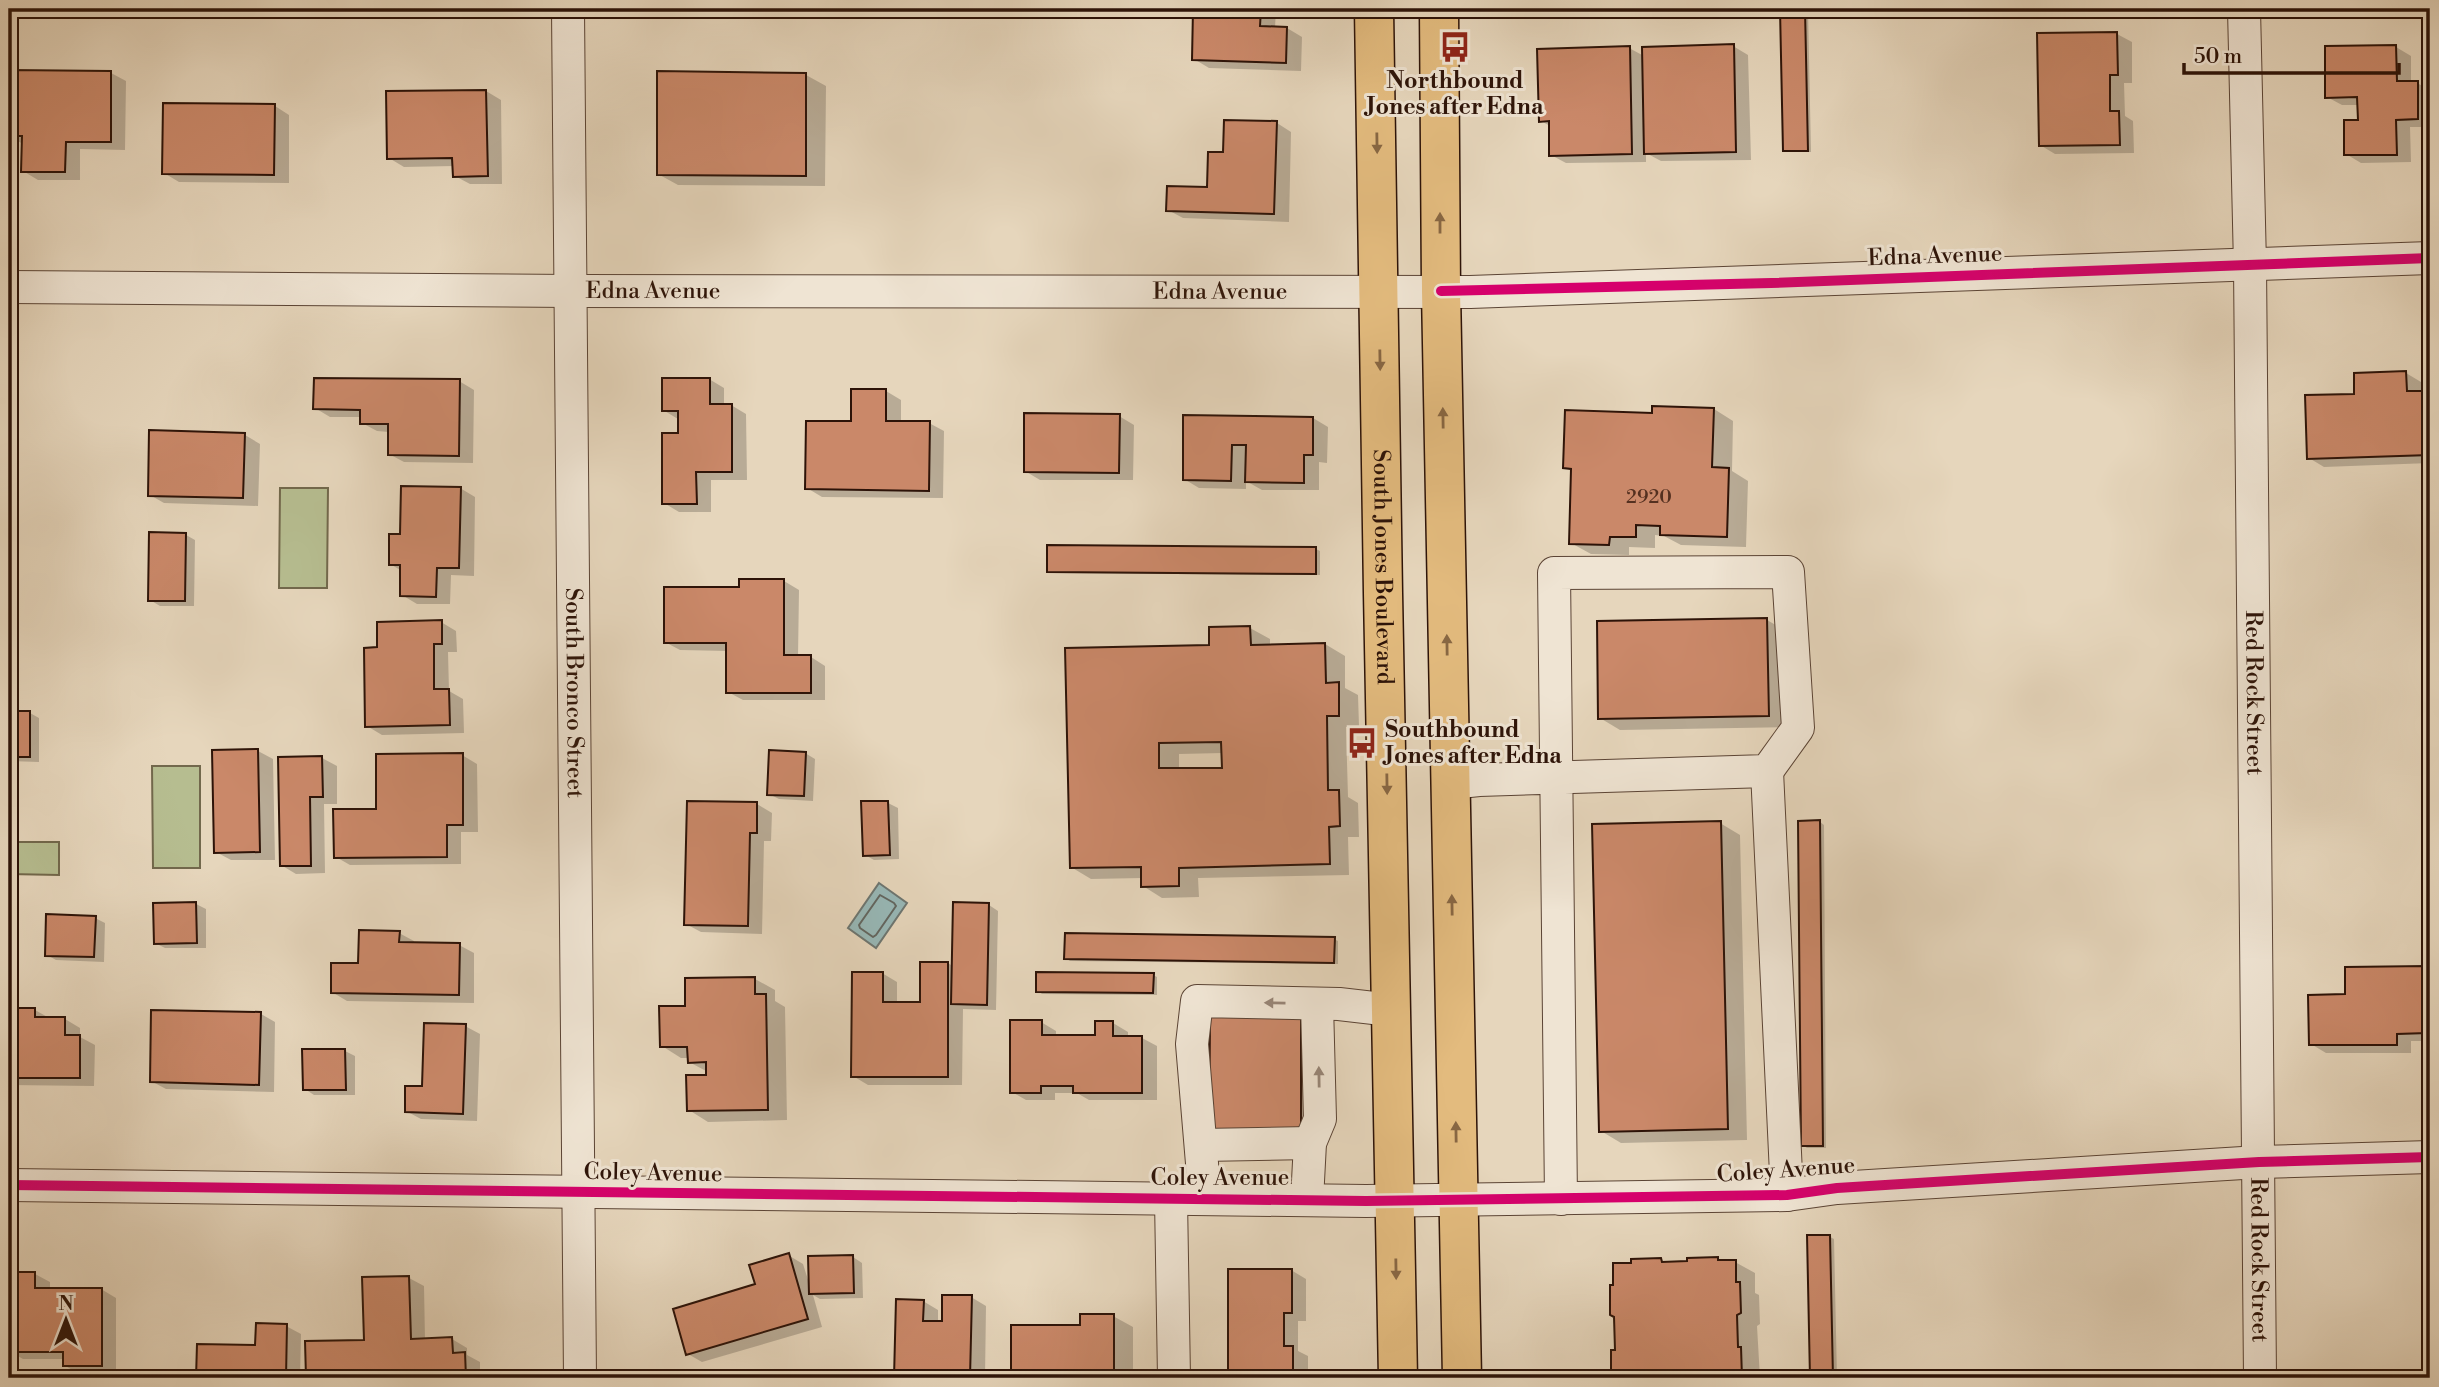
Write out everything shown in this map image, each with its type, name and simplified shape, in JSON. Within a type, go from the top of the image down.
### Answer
[{"type":"main road","name":"South Jones Boulevard","points":[[1374,9],[1398,1378]]},
{"type":"main road","points":[[1439,9],[1441,291],[1462,1378]]},
{"type":"street","name":"South Bronco Street","points":[[568,9],[580,1378]]},
{"type":"street","name":"Red Rock Street","points":[[2244,9],[2250,265],[2260,1378]]},
{"type":"street","name":"Edna Avenue","points":[[9,287],[1380,292],[1771,283],[2430,258]]},
{"type":"street","points":[[1560,1199],[1554,572],[1788,572],[1798,728],[1767,771],[1787,1195]]},
{"type":"street","points":[[1450,783],[1767,771]]},
{"type":"street","points":[[1205,1199],[1192,1044],[1197,1001],[1317,1004],[1391,1010]]},
{"type":"street","points":[[1307,1200],[1310,1143],[1320,1119],[1317,1004]]},
{"type":"street","points":[[1202,1145],[1310,1143]]},
{"type":"street","name":"Coley Avenue","points":[[9,1185],[1395,1201],[1787,1195],[1837,1188],[2259,1162],[2430,1157]]},
{"type":"street","points":[[1171,1199],[1174,1378]]},
{"type":"green space","points":[[280,488],[328,488],[327,588],[279,588]]},
{"type":"green space","points":[[152,766],[200,766],[200,868],[153,868]]},
{"type":"green space","points":[[9,842],[59,842],[59,875],[9,874]]},
{"type":"water","points":[[879,883],[907,903],[876,948],[848,928]]},
{"type":"building","points":[[1193,9],[1261,9],[1260,26],[1287,27],[1286,63],[1192,60]]},
{"type":"building","points":[[1780,9],[1805,9],[1808,151],[1783,151]]},
{"type":"building","points":[[2117,32],[2118,75],[2110,75],[2110,111],[2119,111],[2120,145],[2039,146],[2037,33]]},
{"type":"building","points":[[1734,44],[1736,152],[1644,154],[1642,47]]},
{"type":"building","points":[[2396,45],[2397,81],[2418,81],[2418,119],[2396,120],[2397,155],[2344,155],[2344,120],[2358,120],[2357,97],[2325,98],[2325,46]]},
{"type":"building","points":[[1630,46],[1632,154],[1549,156],[1549,121],[1539,122],[1537,49]]},
{"type":"building","points":[[9,70],[111,71],[111,142],[66,142],[65,172],[21,172],[22,136],[9,136]]},
{"type":"building","points":[[657,71],[806,73],[806,176],[657,175]]},
{"type":"building","points":[[486,90],[488,176],[453,177],[452,158],[387,159],[386,91]]},
{"type":"building","points":[[163,103],[275,104],[274,175],[162,174]]},
{"type":"building","points":[[1224,120],[1277,121],[1274,214],[1166,211],[1167,186],[1207,187],[1208,152],[1223,152]]},
{"type":"building","points":[[2406,371],[2407,391],[2430,391],[2430,455],[2307,459],[2305,395],[2354,394],[2354,373]]},
{"type":"building","points":[[314,378],[460,379],[459,456],[388,455],[388,424],[360,424],[360,410],[313,409]]},
{"type":"building","points":[[662,378],[710,378],[710,404],[732,404],[732,472],[696,472],[697,504],[662,504],[662,433],[678,433],[678,411],[662,411]]},
{"type":"building","points":[[851,389],[886,389],[886,421],[930,421],[929,491],[805,489],[806,421],[851,421]]},
{"type":"building","points":[[1652,406],[1714,408],[1712,467],[1729,468],[1727,537],[1660,535],[1660,526],[1636,525],[1636,537],[1610,537],[1609,545],[1569,544],[1571,469],[1563,468],[1565,410],[1652,413]]},
{"type":"building","points":[[1024,413],[1120,414],[1119,473],[1024,472]]},
{"type":"building","points":[[1183,415],[1313,417],[1313,455],[1304,455],[1304,483],[1245,482],[1246,445],[1232,445],[1231,481],[1183,480]]},
{"type":"building","points":[[149,430],[245,433],[243,498],[148,496]]},
{"type":"building","points":[[401,486],[461,487],[459,568],[437,568],[436,597],[400,596],[400,565],[389,565],[389,534],[400,534]]},
{"type":"building","points":[[149,532],[186,533],[185,601],[148,601]]},
{"type":"building","points":[[1047,545],[1316,547],[1316,574],[1047,572]]},
{"type":"building","points":[[739,579],[784,579],[784,655],[811,655],[811,693],[726,693],[726,643],[664,643],[664,587],[739,587]]},
{"type":"building","points":[[1767,618],[1769,716],[1598,719],[1597,621]]},
{"type":"building","points":[[442,620],[442,644],[434,644],[434,689],[449,689],[450,725],[365,727],[364,648],[377,647],[377,622]]},
{"type":"building","points":[[1250,626],[1251,645],[1325,643],[1326,683],[1339,682],[1339,716],[1327,716],[1328,790],[1339,790],[1340,826],[1329,827],[1330,864],[1179,868],[1179,886],[1141,887],[1141,867],[1070,868],[1065,648],[1209,645],[1209,627]],"holes":[[[1221,742],[1222,768],[1159,768],[1159,743]]]},
{"type":"building","points":[[9,711],[30,711],[30,757],[9,757]]},
{"type":"building","points":[[258,749],[260,852],[214,853],[212,750]]},
{"type":"building","points":[[769,750],[806,752],[804,796],[767,795]]},
{"type":"building","points":[[463,753],[463,825],[447,825],[447,857],[334,858],[333,809],[376,809],[376,754]]},
{"type":"building","points":[[322,756],[323,797],[310,797],[311,866],[280,866],[278,757]]},
{"type":"building","points":[[687,801],[757,802],[757,833],[750,833],[748,926],[684,925]]},
{"type":"building","points":[[861,801],[888,801],[890,855],[863,856]]},
{"type":"building","points":[[1820,820],[1823,1146],[1801,1146],[1798,821]]},
{"type":"building","points":[[1721,821],[1728,1129],[1599,1132],[1592,824]]},
{"type":"building","points":[[196,902],[197,943],[154,944],[153,903]]},
{"type":"building","points":[[953,902],[989,903],[987,1005],[951,1004]]},
{"type":"building","points":[[46,914],[96,916],[94,957],[45,956]]},
{"type":"building","points":[[359,930],[400,931],[399,942],[460,943],[459,995],[331,993],[331,963],[358,963]]},
{"type":"building","points":[[1065,933],[1335,937],[1334,963],[1064,959]]},
{"type":"building","points":[[920,962],[948,962],[948,1077],[851,1077],[852,972],[883,972],[883,1002],[920,1002]]},
{"type":"building","points":[[2426,966],[2427,1033],[2397,1034],[2397,1045],[2309,1045],[2308,995],[2345,994],[2345,967]]},
{"type":"building","points":[[1036,972],[1154,973],[1153,993],[1036,992]]},
{"type":"building","points":[[755,977],[755,994],[766,994],[768,1110],[687,1111],[686,1075],[706,1075],[706,1062],[688,1063],[687,1047],[660,1047],[659,1006],[685,1006],[685,978]]},
{"type":"building","points":[[9,1008],[35,1008],[35,1017],[65,1017],[65,1035],[80,1035],[80,1078],[9,1078]]},
{"type":"building","points":[[151,1010],[261,1012],[259,1085],[150,1082]]},
{"type":"building","points":[[1210,1017],[1301,1017],[1301,1134],[1209,1134]]},
{"type":"building","points":[[1010,1020],[1042,1020],[1042,1035],[1095,1035],[1095,1021],[1113,1021],[1113,1036],[1142,1036],[1142,1093],[1073,1093],[1073,1086],[1041,1086],[1041,1093],[1010,1093]]},
{"type":"building","points":[[424,1023],[466,1024],[463,1114],[405,1112],[405,1086],[422,1086]]},
{"type":"building","points":[[302,1049],[345,1049],[346,1090],[303,1090]]},
{"type":"building","points":[[1807,1235],[1830,1235],[1833,1378],[1810,1378]]},
{"type":"building","points":[[789,1253],[808,1319],[686,1355],[673,1309],[755,1284],[749,1265]]},
{"type":"building","points":[[853,1255],[854,1293],[809,1294],[808,1256]]},
{"type":"building","points":[[1718,1257],[1718,1260],[1736,1260],[1736,1282],[1740,1282],[1741,1313],[1737,1315],[1742,1378],[1611,1378],[1611,1350],[1615,1350],[1614,1317],[1610,1315],[1613,1263],[1631,1263],[1631,1259],[1661,1258],[1662,1262]]},
{"type":"building","points":[[1228,1269],[1292,1269],[1292,1313],[1284,1313],[1284,1346],[1293,1346],[1293,1378],[1228,1378]]},
{"type":"building","points":[[9,1272],[35,1272],[35,1288],[102,1288],[102,1366],[63,1366],[63,1352],[9,1352]]},
{"type":"building","points":[[409,1276],[411,1339],[452,1337],[453,1353],[465,1352],[466,1378],[306,1378],[305,1341],[364,1340],[362,1277]]},
{"type":"building","points":[[942,1295],[972,1295],[970,1378],[894,1378],[896,1299],[924,1300],[923,1321],[942,1321]]},
{"type":"building","points":[[1080,1314],[1114,1314],[1114,1378],[1011,1378],[1011,1325],[1080,1325]]},
{"type":"building","points":[[256,1323],[287,1324],[286,1378],[196,1378],[197,1344],[255,1345]]},
{"type":"cycle path","points":[[1441,291],[1771,283],[2430,258]]},
{"type":"cycle path","points":[[9,1185],[1366,1201],[1787,1195],[1837,1188],[2259,1162],[2430,1157]]},
{"type":"place","name":"Northbound Jones after Edna","points":[[1455,47]]},
{"type":"place","name":"Southbound Jones after Edna","points":[[1362,743]]}]
